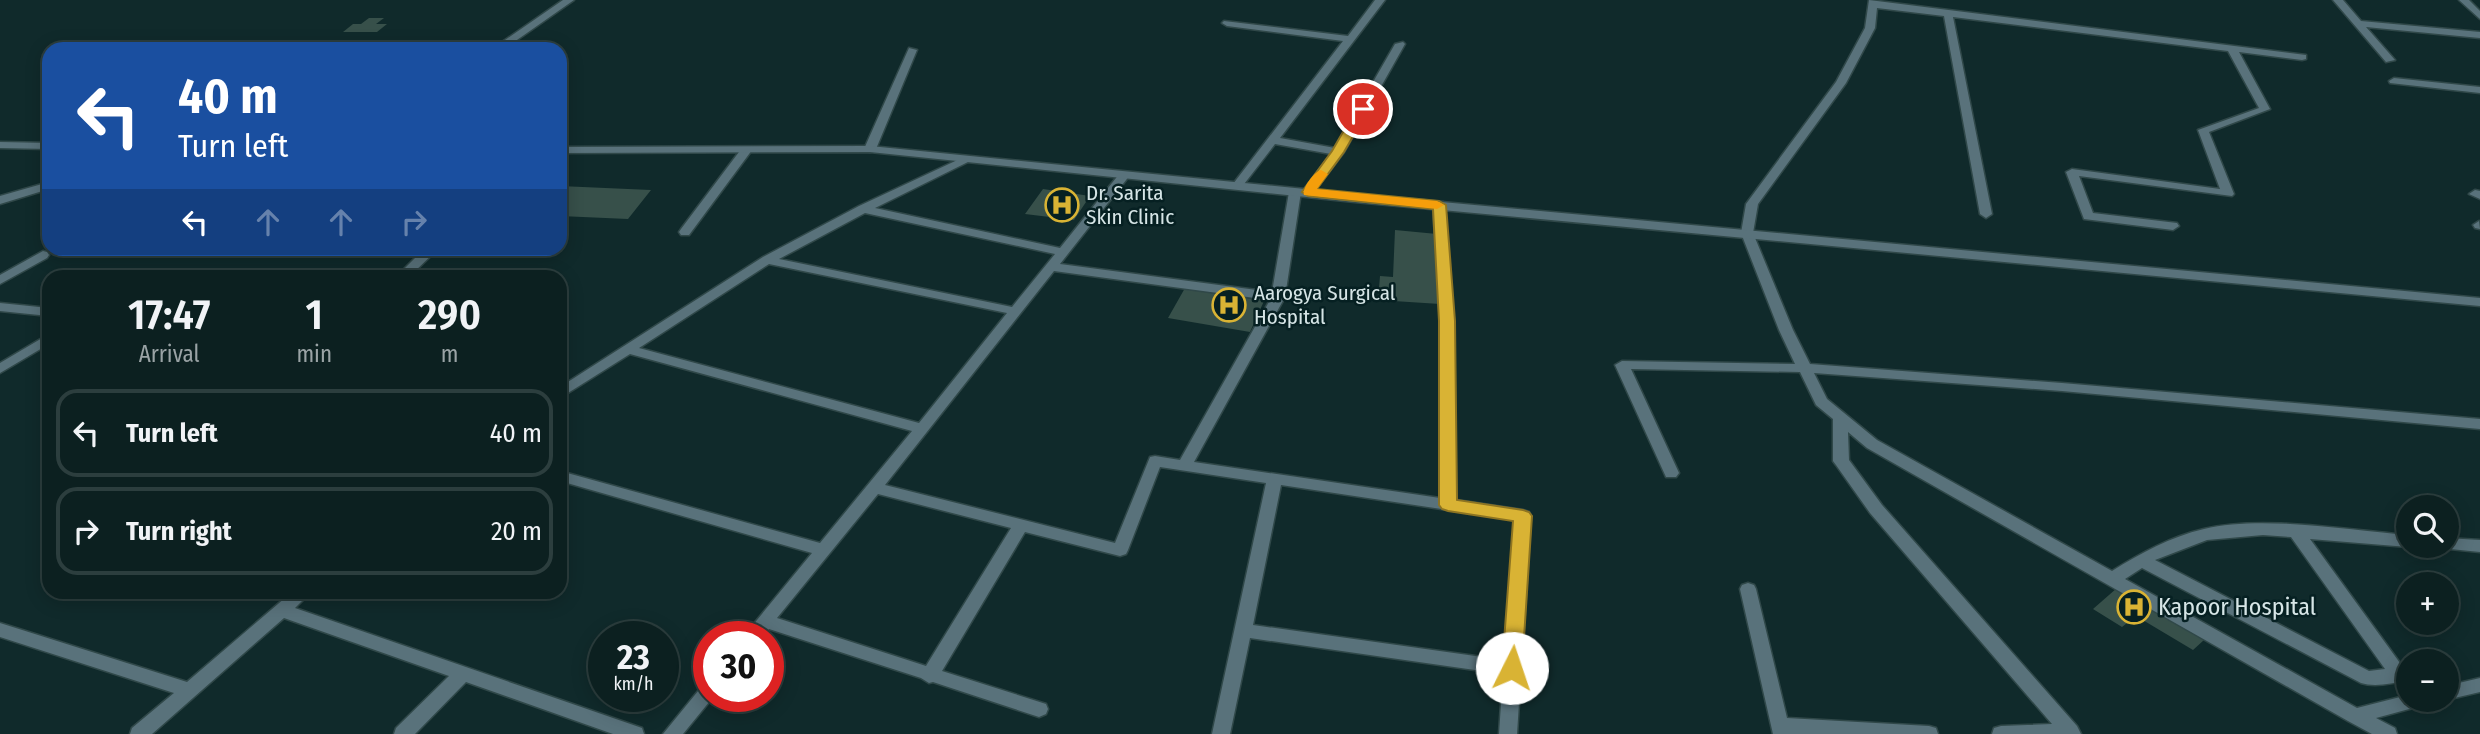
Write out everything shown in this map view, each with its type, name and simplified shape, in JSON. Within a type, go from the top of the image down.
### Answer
[{"type":"street","points":[[507,42],[569,0]]},
{"type":"street","points":[[1237,186],[1380,0]]},
{"type":"street","points":[[2338,0],[2389,60]]},
{"type":"street","points":[[2458,0],[2480,2]]},
{"type":"street","points":[[2464,0],[2480,16]]},
{"type":"street","points":[[2302,57],[1948,15],[1874,2],[1870,27],[1841,83],[1752,204],[1747,233],[1786,330],[1821,402],[1872,444],[2388,734]]},
{"type":"street","points":[[1948,15],[1986,214]]},
{"type":"street","points":[[1227,23],[1350,39]]},
{"type":"street","points":[[2357,23],[2480,35]]},
{"type":"street","points":[[1184,466],[1278,297],[1302,192],[1338,152],[1400,44]]},
{"type":"street","points":[[2173,226],[2088,216],[2072,172],[2228,194],[2203,130],[2265,108],[2232,49]]},
{"type":"street","points":[[870,149],[912,50]]},
{"type":"street","points":[[2394,81],[2480,90]]},
{"type":"street","points":[[1272,139],[1338,152]]},
{"type":"street","points":[[0,145],[42,146]]},
{"type":"street","points":[[567,150],[870,149],[1237,186],[2480,302]]},
{"type":"street","points":[[685,232],[746,150]]},
{"type":"street","points":[[567,388],[767,260],[966,159]]},
{"type":"street","points":[[765,621],[875,488],[1124,175]]},
{"type":"street","points":[[0,200],[42,186]]},
{"type":"street","points":[[1439,205],[1447,321],[1448,505]]},
{"type":"street","points":[[863,209],[1062,252]]},
{"type":"street","points":[[0,280],[42,256]]},
{"type":"street","points":[[409,270],[424,256]]},
{"type":"street","points":[[767,260],[1015,311]]},
{"type":"street","points":[[1051,267],[1278,297]]},
{"type":"street","points":[[0,307],[42,311]]},
{"type":"street","points":[[0,369],[42,342]]},
{"type":"street","points":[[626,349],[922,429]]},
{"type":"street","points":[[1671,473],[1622,365],[1804,368],[2062,387],[2480,424]]},
{"type":"street","points":[[1839,418],[1841,461],[1876,509],[2071,732]]},
{"type":"street","points":[[875,488],[1120,550],[1155,461],[1523,516],[1508,734]]},
{"type":"street","points":[[567,478],[824,550]]},
{"type":"street","points":[[1220,734],[1275,479]]},
{"type":"street","points":[[929,676],[1021,525]]},
{"type":"street","points":[[2112,579],[2155,552],[2206,534],[2263,529],[2396,540]]},
{"type":"street","points":[[2141,560],[2367,678],[2399,675],[2296,532]]},
{"type":"street","points":[[2459,545],[2480,546]]},
{"type":"street","points":[[1748,589],[1781,729],[1929,734]]},
{"type":"street","points":[[139,734],[294,599]]},
{"type":"street","points":[[281,610],[635,734]]},
{"type":"street","points":[[784,627],[929,676],[1039,709]]},
{"type":"street","points":[[0,630],[190,690]]},
{"type":"street","points":[[1243,631],[1512,668]]},
{"type":"street","points":[[403,734],[463,674]]},
{"type":"street","points":[[2459,690],[2480,685]]},
{"type":"street","points":[[2356,716],[2396,706]]},
{"type":"street","points":[[672,734],[693,709]]},
{"type":"street","points":[[2001,734],[2071,732]]},
{"type":"building","points":[[369,18],[384,18],[376,24],[387,24],[377,32],[343,32],[353,24],[361,24]]},
{"type":"building","points":[[567,186],[651,190],[628,219],[567,216]]},
{"type":"building","points":[[1043,189],[1090,196],[1074,220],[1025,214]]},
{"type":"building","points":[[1395,230],[1437,234],[1440,304],[1378,300],[1380,276],[1393,277]]},
{"type":"building","points":[[1185,288],[1264,301],[1250,332],[1168,318]]},
{"type":"building","points":[[2117,588],[2204,640],[2193,650],[2136,616],[2122,627],[2093,609]]},
{"type":"slow traffic","points":[[1321,174],[1308,192],[1437,205]]},
{"type":"place","name":"Dr. Sarita Skin Clinic","points":[[1062,205]]},
{"type":"place","name":"Aarogya Surgical Hospital","points":[[1229,305]]},
{"type":"place","name":"Kapoor Hospital","points":[[2134,607]]},
{"type":"route","points":[[1363,109],[1338,152],[1308,192],[1439,205],[1447,321],[1448,505],[1523,516],[1512,668]]}]
